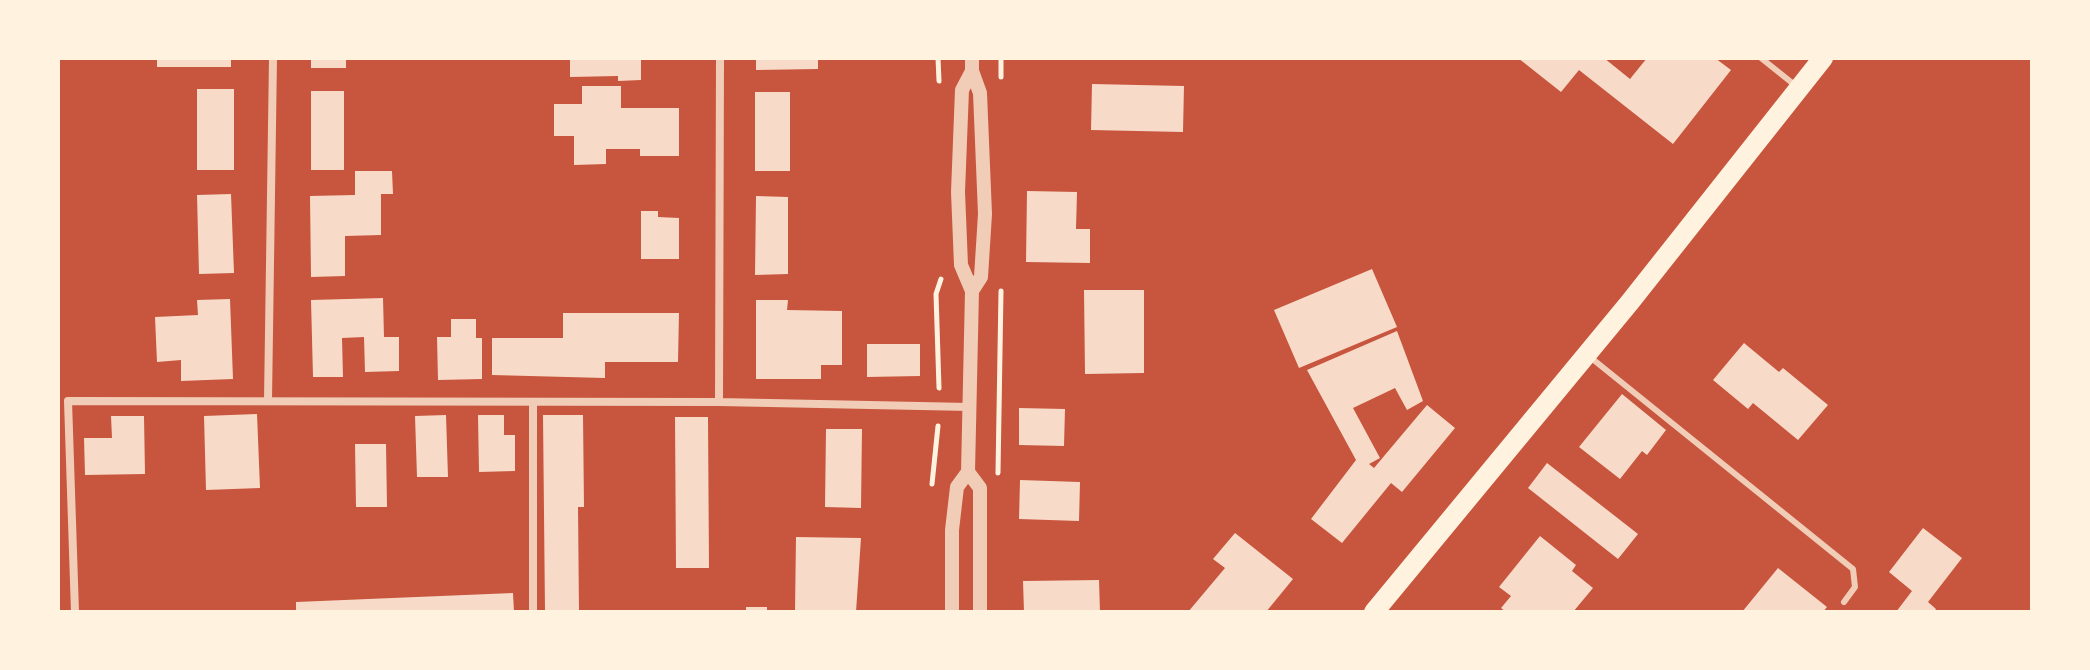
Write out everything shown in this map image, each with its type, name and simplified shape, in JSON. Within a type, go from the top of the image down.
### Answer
[{"type":"main road","points":[[1374,612],[1587,354],[1823,58]]},
{"type":"street","points":[[268,400],[273,58]]},
{"type":"street","points":[[719,402],[720,58]]},
{"type":"street","points":[[972,64],[980,93],[985,214],[981,277],[972,291]]},
{"type":"street","points":[[952,612],[954,508],[957,487],[968,472],[972,291],[961,265],[958,192],[962,90],[972,64]]},
{"type":"street","points":[[75,612],[68,401],[719,402],[970,407]]},
{"type":"street","points":[[533,402],[533,612]]},
{"type":"street","points":[[968,472],[980,488],[980,612]]},
{"type":"lane","points":[[1761,58],[1799,88]]},
{"type":"lane","points":[[1587,354],[1853,569],[1855,587],[1844,602]]},
{"type":"path","points":[[938,58],[939,87]]},
{"type":"path","points":[[1001,58],[1001,69]]},
{"type":"path","points":[[931,497],[939,407],[936,294],[942,273]]},
{"type":"path","points":[[998,485],[1002,289]]},
{"type":"building","points":[[157,58],[231,58],[231,67],[157,67]]},
{"type":"building","points":[[311,58],[346,58],[346,68],[311,68]]},
{"type":"building","points":[[570,58],[641,58],[641,80],[618,81],[618,76],[570,77]]},
{"type":"building","points":[[756,58],[818,58],[818,69],[756,70]]},
{"type":"building","points":[[1518,58],[1604,58],[1630,79],[1647,58],[1715,58],[1731,70],[1673,144],[1579,70],[1561,92]]},
{"type":"building","points":[[1092,84],[1184,86],[1183,132],[1091,130]]},
{"type":"building","points":[[582,86],[621,86],[621,108],[679,108],[679,156],[640,156],[640,149],[606,149],[606,164],[574,165],[574,136],[554,136],[554,104],[582,104]]},
{"type":"building","points":[[197,89],[234,89],[234,170],[197,170]]},
{"type":"building","points":[[311,91],[344,91],[344,170],[311,170]]},
{"type":"building","points":[[755,92],[790,92],[790,171],[755,171]]},
{"type":"building","points":[[355,171],[392,171],[393,194],[381,194],[381,235],[345,236],[345,276],[311,277],[310,196],[355,195]]},
{"type":"building","points":[[1027,191],[1077,192],[1076,229],[1090,229],[1090,263],[1026,262]]},
{"type":"building","points":[[231,194],[234,273],[199,274],[197,195]]},
{"type":"building","points":[[756,196],[788,197],[788,274],[755,275]]},
{"type":"building","points":[[641,211],[658,211],[658,217],[679,218],[679,259],[641,259]]},
{"type":"building","points":[[1372,269],[1397,327],[1299,368],[1274,310]]},
{"type":"building","points":[[1084,290],[1144,290],[1144,373],[1085,374]]},
{"type":"building","points":[[383,298],[384,337],[399,337],[399,371],[365,372],[364,337],[342,338],[343,377],[313,377],[311,300]]},
{"type":"building","points":[[230,299],[233,379],[181,381],[181,360],[157,362],[155,317],[198,315],[197,300]]},
{"type":"building","points":[[756,300],[788,300],[787,310],[842,311],[842,365],[821,365],[821,379],[756,379]]},
{"type":"building","points":[[563,313],[679,313],[678,362],[605,362],[605,378],[492,375],[492,338],[563,338]]},
{"type":"building","points":[[451,319],[476,319],[476,338],[482,338],[482,379],[438,380],[437,337],[451,337]]},
{"type":"building","points":[[1397,331],[1423,401],[1407,410],[1395,388],[1353,408],[1380,458],[1369,464],[1374,468],[1427,405],[1455,428],[1402,492],[1391,483],[1342,543],[1311,519],[1356,460],[1307,370]]},
{"type":"building","points":[[1744,343],[1779,372],[1783,368],[1828,405],[1798,440],[1753,403],[1748,409],[1713,380]]},
{"type":"building","points":[[867,344],[920,344],[920,376],[867,377]]},
{"type":"building","points":[[1622,394],[1666,430],[1647,455],[1642,451],[1620,479],[1579,447]]},
{"type":"building","points":[[1019,408],[1065,409],[1064,446],[1019,445]]},
{"type":"building","points":[[257,414],[260,488],[206,490],[204,416]]},
{"type":"building","points":[[446,415],[448,477],[417,477],[415,416]]},
{"type":"building","points":[[478,415],[504,415],[504,435],[515,435],[515,471],[479,472]]},
{"type":"building","points":[[543,415],[583,415],[584,507],[578,507],[579,612],[545,612]]},
{"type":"building","points":[[111,416],[144,416],[145,474],[85,475],[84,438],[112,438]]},
{"type":"building","points":[[675,417],[708,417],[709,568],[676,568]]},
{"type":"building","points":[[826,429],[862,429],[861,508],[825,507]]},
{"type":"building","points":[[355,444],[386,444],[387,507],[356,507]]},
{"type":"building","points":[[1547,463],[1638,534],[1618,559],[1528,488]]},
{"type":"building","points":[[1020,480],[1080,482],[1079,521],[1019,519]]},
{"type":"building","points":[[1923,528],[1962,558],[1928,602],[1936,609],[1934,612],[1896,612],[1912,591],[1889,572]]},
{"type":"building","points":[[1235,533],[1293,579],[1266,612],[1188,612],[1225,568],[1213,559]]},
{"type":"building","points":[[1540,536],[1576,565],[1572,571],[1593,588],[1573,612],[1506,612],[1501,608],[1511,596],[1499,587]]},
{"type":"building","points":[[796,537],[861,538],[856,612],[795,612]]},
{"type":"building","points":[[1778,568],[1827,607],[1823,612],[1742,612]]},
{"type":"building","points":[[1099,580],[1100,612],[1024,612],[1023,581]]},
{"type":"building","points":[[513,593],[514,612],[296,612],[296,602]]},
{"type":"building","points":[[746,607],[767,607],[767,612],[746,612]]}]
